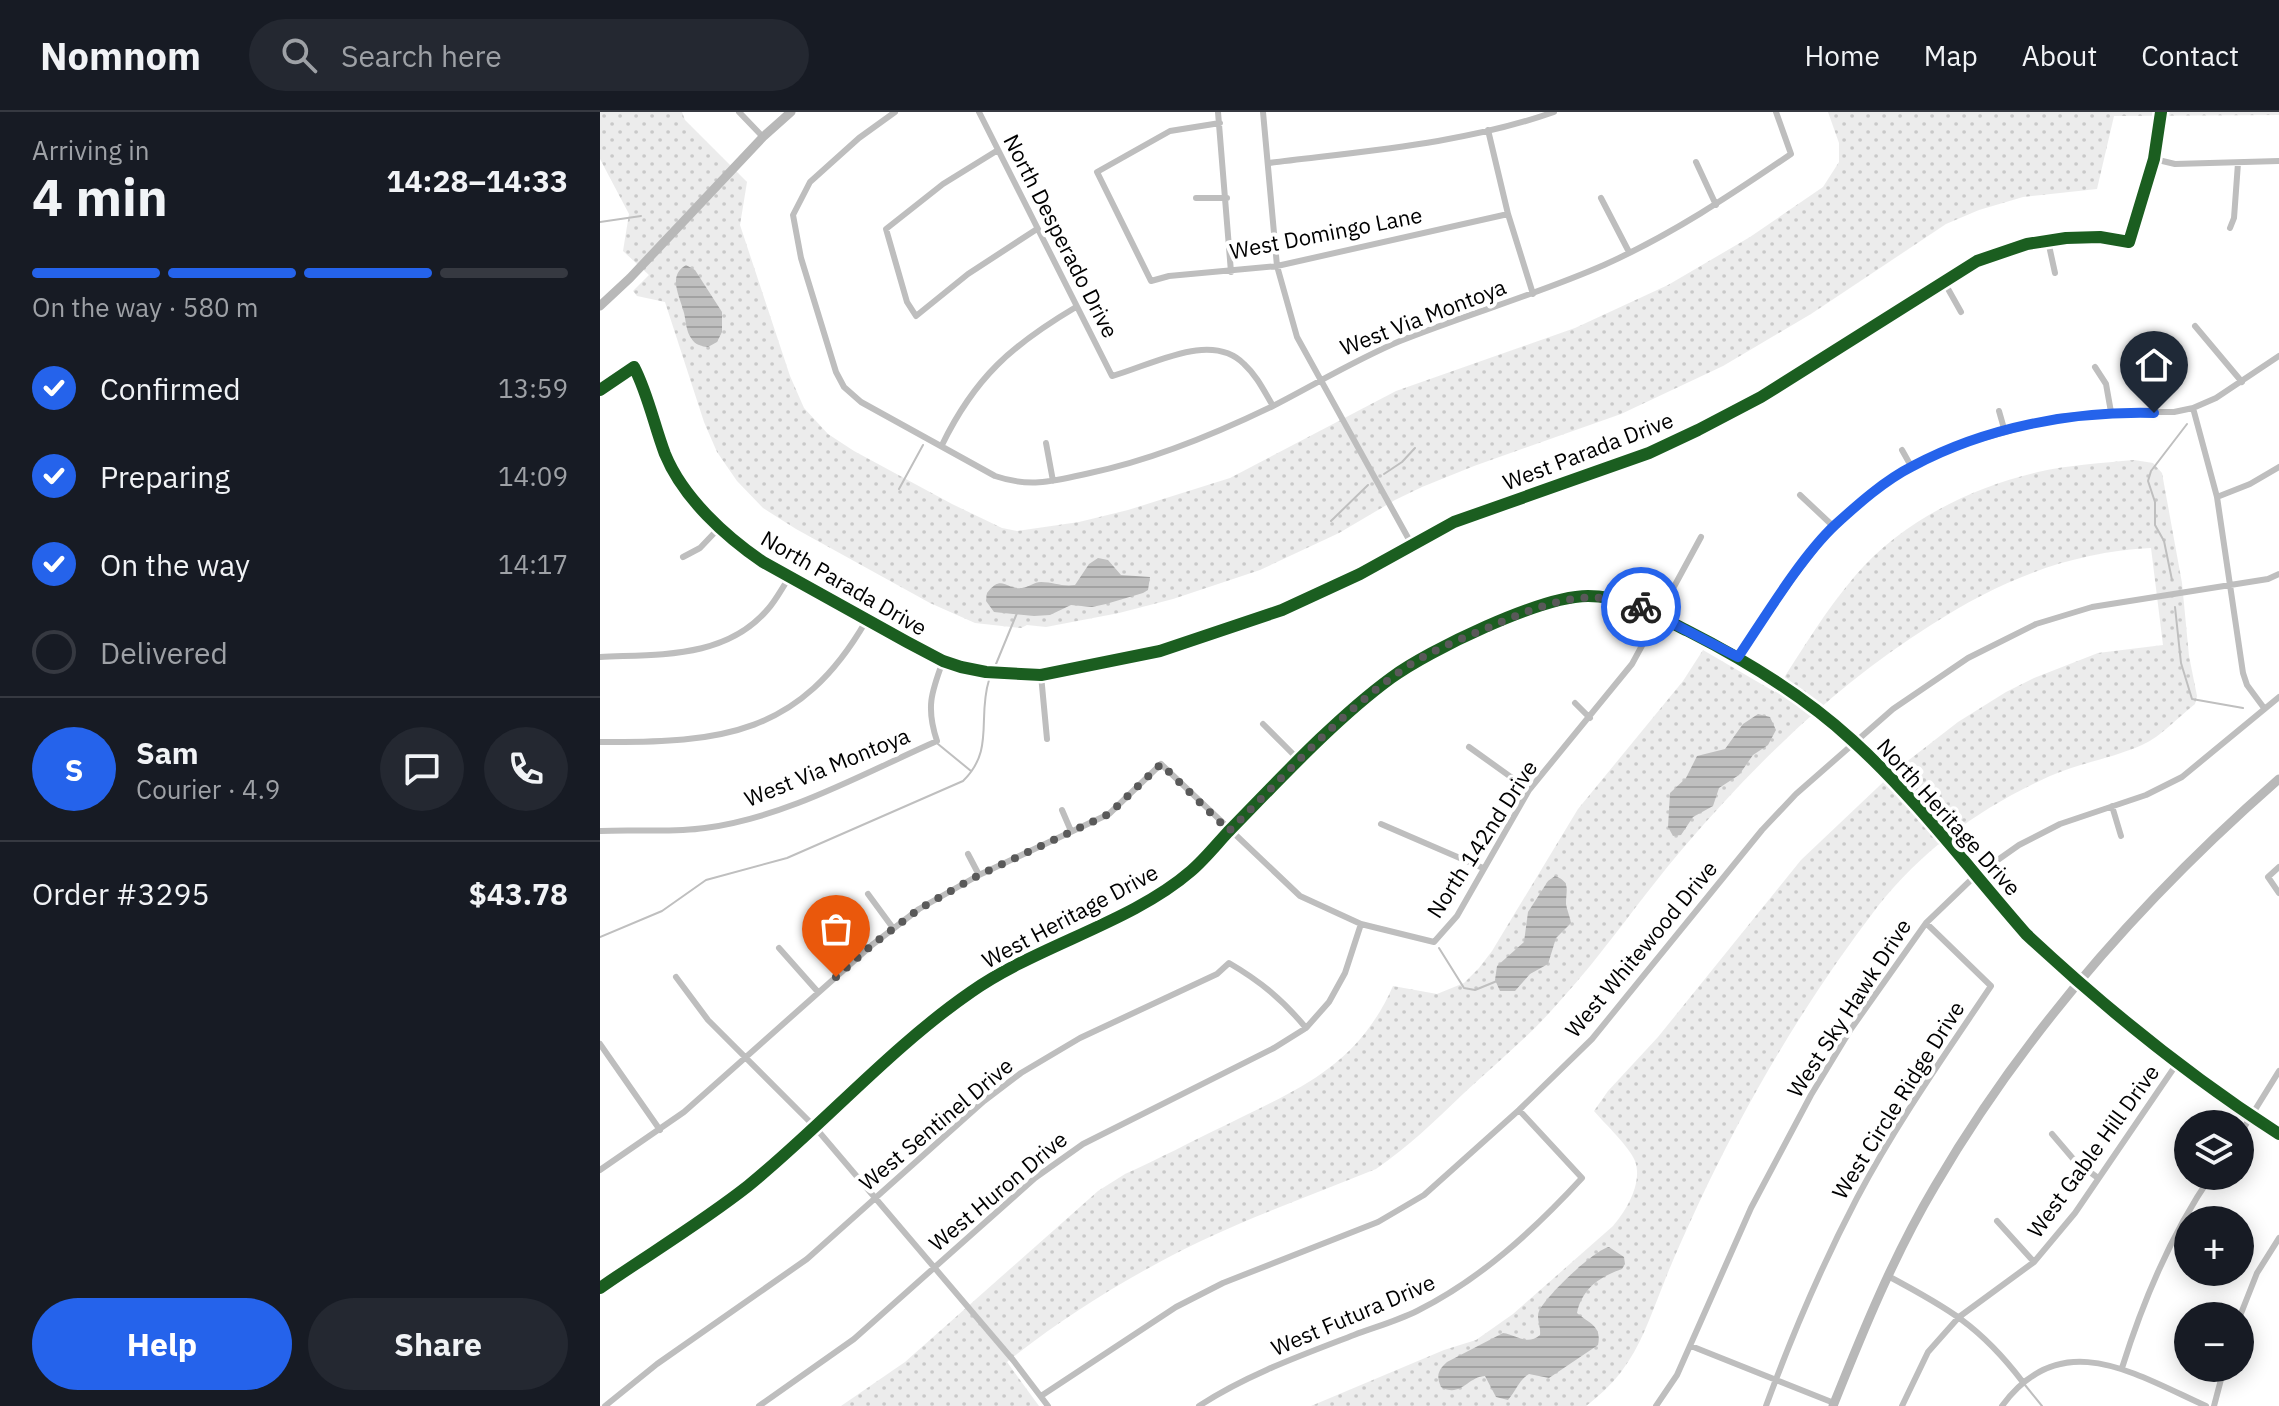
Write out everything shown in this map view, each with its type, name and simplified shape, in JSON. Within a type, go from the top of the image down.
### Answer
[{"type":"street","points":[[739,112],[763,137]]},
{"type":"street","points":[[600,306],[763,137],[791,112]]},
{"type":"street","name":"West Via Montoya","points":[[895,112],[823,169],[803,192],[793,215],[801,258],[836,372],[844,387],[861,402],[995,476],[1032,484],[1107,470],[1185,445],[1273,406],[1401,341],[1533,294],[1629,252],[1716,205],[1791,154],[1776,112]]},
{"type":"street","name":"North Desperado Drive","points":[[979,112],[1112,376],[1192,350],[1213,350],[1237,357]]},
{"type":"street","points":[[1218,112],[1231,272]]},
{"type":"street","points":[[1263,112],[1277,266],[1297,337],[1412,545]]},
{"type":"street","points":[[1269,163],[1425,143],[1554,112]]},
{"type":"street","points":[[2161,112],[2154,159],[2175,164],[2279,161]]},
{"type":"street","name":"West Domingo Lane","points":[[1220,123],[1170,131],[1097,172],[1151,281],[1169,276],[1277,266],[1508,214]]},
{"type":"street","points":[[1488,130],[1508,214],[1533,294]]},
{"type":"street","points":[[998,150],[943,184],[886,229],[907,302],[916,316],[980,265],[1037,229]]},
{"type":"street","name":"West Parada Drive","points":[[1041,675],[1160,651],[1238,626],[1322,593],[1454,522],[1649,453],[1761,397],[1943,280],[1996,253],[2048,241],[2100,237],[2129,242],[2154,159]]},
{"type":"street","points":[[1696,162],[1716,205]]},
{"type":"street","points":[[2230,228],[2234,218],[2238,163]]},
{"type":"street","points":[[1196,198],[1227,198]]},
{"type":"street","points":[[1601,198],[1629,252]]},
{"type":"street","points":[[2048,241],[2055,273]]},
{"type":"street","points":[[1943,280],[1961,312]]},
{"type":"street","points":[[942,445],[968,397],[991,369],[1042,328],[1076,307]]},
{"type":"street","points":[[2195,326],[2242,382]]},
{"type":"street","points":[[1242,349],[1237,357],[1254,375],[1273,406]]},
{"type":"street","points":[[1738,657],[1833,526],[1911,466],[1962,444],[2059,417],[2193,408],[2216,398],[2279,356]]},
{"type":"street","name":"North Parada Drive","points":[[600,390],[634,367],[642,382],[666,457],[699,505],[737,544],[789,578],[943,661],[986,672],[1041,675]]},
{"type":"street","points":[[2095,367],[2106,384],[2111,412]]},
{"type":"street","points":[[2193,408],[2217,497],[2243,673],[2247,685],[2264,708]]},
{"type":"street","points":[[1999,411],[2005,432]]},
{"type":"street","points":[[1046,443],[1053,481]]},
{"type":"street","points":[[1902,450],[1911,466]]},
{"type":"street","points":[[2217,497],[2250,484],[2279,467]]},
{"type":"street","points":[[1800,495],[1833,526]]},
{"type":"street","points":[[683,557],[700,548],[719,528]]},
{"type":"street","name":"North 142nd Drive","points":[[1361,924],[1434,942],[1457,916],[1529,790],[1632,664],[1701,537]]},
{"type":"street","name":"West Whitewood Drive","points":[[1041,1396],[1176,1307],[1223,1283],[1378,1222],[1424,1195],[1592,1039],[1762,830],[1796,794],[1893,709],[1968,658],[2036,624],[2092,607],[2268,579],[2279,574]]},
{"type":"street","points":[[600,657],[697,652],[740,635],[768,610],[789,578]]},
{"type":"street","name":"West Heritage Drive","points":[[600,1288],[750,1184],[932,1022],[971,992],[1006,970],[1148,901],[1191,871],[1371,693],[1410,665],[1534,608],[1572,597],[1596,596],[1626,602],[1658,615]]},
{"type":"street","name":"North Heritage Drive","points":[[1658,615],[1738,657],[1789,690],[1854,741],[2026,934],[2079,980]]},
{"type":"street","points":[[600,742],[693,740],[738,732],[772,718],[802,700],[827,676],[848,652],[866,621]]},
{"type":"street","name":"West Via Montoya","points":[[600,831],[705,828],[748,819],[779,810],[937,741],[930,719],[930,705],[943,661]]},
{"type":"street","points":[[1041,675],[1047,739]]},
{"type":"street","name":"West Sky Hawk Drive","points":[[1656,1406],[1677,1375],[1751,1208],[1804,1108],[1851,1029],[1926,923],[1975,876],[2019,845],[2041,833],[2160,789],[2189,773],[2279,697]]},
{"type":"street","points":[[1575,703],[1590,718]]},
{"type":"street","points":[[1263,724],[1300,761]]},
{"type":"street","points":[[1469,747],[1529,790]]},
{"type":"street","points":[[600,1170],[660,1130],[747,1059],[818,992],[919,909],[979,875],[1109,814],[1161,764],[1300,896],[1361,924]]},
{"type":"street","points":[[1691,1346],[1834,1404],[1888,1276],[1935,1187],[2000,1083],[2079,980],[2124,928],[2191,858],[2279,779]]},
{"type":"street","points":[[2112,806],[2121,836]]},
{"type":"street","points":[[1062,810],[1071,831]]},
{"type":"street","points":[[1381,824],[1483,868]]},
{"type":"street","points":[[968,854],[979,875]]},
{"type":"street","points":[[2279,867],[2268,877],[2279,893]]},
{"type":"street","points":[[868,894],[893,928]]},
{"type":"street","name":"West Circle Ridge Drive","points":[[1766,1406],[1822,1268],[1857,1197],[1915,1099],[1991,986],[1926,923]]},
{"type":"street","name":"West Huron Drive","points":[[759,1406],[854,1339],[1035,1178],[1083,1144],[1274,1048],[1306,1028],[1329,1002],[1345,973],[1361,924]]},
{"type":"street","points":[[779,948],[818,992]]},
{"type":"street","name":"West Sentinel Drive","points":[[605,1406],[657,1364],[807,1259],[984,1101],[1021,1073],[1080,1038],[1217,974],[1229,963],[1269,988],[1306,1028]]},
{"type":"street","points":[[676,977],[708,1020],[814,1126],[1013,1360],[1048,1406]]},
{"type":"street","points":[[2079,980],[2178,1062],[2244,1110]]},
{"type":"street","points":[[600,1044],[660,1130]]},
{"type":"street","points":[[600,1059],[607,1054]]},
{"type":"street","name":"West Gable Hill Drive","points":[[1902,1406],[1928,1352],[1959,1317],[2034,1262],[2075,1213],[2178,1062]]},
{"type":"street","points":[[2254,1113],[2279,1071]]},
{"type":"street","name":"West Futura Drive","points":[[1199,1406],[1254,1376],[1413,1313],[1462,1287],[1517,1241],[1582,1178],[1519,1110]]},
{"type":"street","points":[[2254,1117],[2279,1134]]},
{"type":"street","points":[[2052,1134],[2075,1161],[2098,1178]]},
{"type":"street","points":[[2122,1368],[2156,1277],[2180,1225],[2202,1190]]},
{"type":"street","points":[[1997,1221],[2034,1262]]},
{"type":"street","points":[[2246,1302],[2257,1273],[2279,1238]]},
{"type":"street","points":[[1888,1276],[1959,1317],[1990,1342],[2022,1381]]},
{"type":"street","points":[[2002,1406],[2022,1381],[2044,1368],[2076,1361],[2101,1362],[2122,1368],[2206,1406]]},
{"type":"street","points":[[2214,1406],[2220,1382]]},
{"type":"shaded area","points":[[600,112],[682,112],[685,120],[747,182],[740,225],[790,376],[804,408],[828,434],[952,504],[1002,528],[1017,531],[1079,522],[1128,510],[1230,478],[1396,391],[1575,328],[1668,285],[1750,237],[1823,187],[1839,162],[1839,143],[1828,112],[2279,112],[2279,115],[2114,116],[2097,189],[2023,197],[1946,224],[1811,314],[1723,366],[1621,414],[1422,487],[1339,533],[1260,570],[1119,613],[1046,627],[1027,625],[1021,628],[975,623],[930,603],[796,529],[763,508],[737,481],[717,452],[704,422],[665,302],[637,296],[633,291],[649,275],[623,251],[629,214],[600,159]]},
{"type":"shaded area","points":[[686,265],[695,270],[722,312],[722,332],[717,342],[708,347],[694,342],[687,329],[676,281],[680,270]]},
{"type":"shaded area","points":[[2134,460],[2153,463],[2162,473],[2182,583],[2189,656],[2197,696],[2195,704],[2163,732],[2142,745],[2061,771],[2001,801],[1956,830],[1896,885],[1852,941],[1779,1052],[1716,1168],[1634,1352],[1613,1381],[1586,1406],[1311,1406],[1444,1350],[1476,1340],[1513,1314],[1613,1226],[1632,1196],[1637,1169],[1628,1149],[1594,1111],[1608,1091],[1658,1037],[1801,860],[1896,770],[1958,722],[2034,678],[2098,653],[2163,645],[2151,548],[2092,556],[2009,582],[1931,625],[1863,673],[1799,727],[1740,785],[1668,866],[1576,983],[1536,1026],[1399,1152],[1376,1169],[1182,1250],[1079,1310],[1007,1362],[1039,1406],[841,1406],[905,1362],[1098,1191],[1125,1174],[1278,1099],[1324,1072],[1362,1037],[1379,1014],[1393,986],[1437,994],[1464,983],[1492,951],[1578,809],[1683,681],[1703,650],[1775,692],[1844,589],[1873,557],[1915,524],[1962,498],[2012,479],[2062,468]]},
{"type":"shaded area","points":[[1098,558],[1108,560],[1121,575],[1150,577],[1148,590],[1092,607],[1071,605],[1050,615],[994,612],[986,601],[987,593],[1000,583],[1017,588],[1041,582],[1075,585],[1089,564]]},
{"type":"shaded area","points":[[1758,714],[1770,717],[1776,730],[1768,745],[1753,755],[1739,775],[1719,788],[1713,806],[1693,817],[1681,835],[1673,836],[1668,827],[1670,793],[1686,778],[1697,756],[1725,749],[1743,724]]},
{"type":"shaded area","points":[[1555,876],[1566,884],[1566,904],[1571,923],[1556,938],[1548,964],[1530,974],[1515,991],[1500,991],[1495,980],[1497,966],[1524,942],[1528,912],[1548,881]]},
{"type":"shaded area","points":[[1609,1247],[1624,1257],[1625,1264],[1587,1291],[1577,1313],[1597,1329],[1598,1345],[1549,1378],[1529,1374],[1508,1400],[1496,1397],[1485,1376],[1459,1389],[1441,1387],[1439,1373],[1447,1362],[1503,1333],[1526,1340],[1540,1335],[1538,1314],[1543,1304],[1582,1265]]},
{"type":"waterway","points":[[600,222],[641,216]]},
{"type":"waterway","points":[[2172,580],[2164,541],[2155,525],[2155,502],[2148,481],[2151,471],[2187,424]]},
{"type":"waterway","points":[[899,489],[923,445]]},
{"type":"waterway","points":[[1384,474],[1415,448]]},
{"type":"waterway","points":[[1331,521],[1368,485]]},
{"type":"waterway","points":[[2175,607],[2181,663],[2192,699],[2243,708]]},
{"type":"waterway","points":[[996,664],[1017,613]]},
{"type":"waterway","points":[[600,937],[662,911],[706,880],[787,858],[963,781],[979,757],[989,680]]},
{"type":"waterway","points":[[938,744],[971,771]]},
{"type":"waterway","points":[[1439,948],[1464,988],[1475,990],[1497,981]]},
{"type":"waterway","points":[[2025,1385],[2042,1406]]},
{"type":"cycle path","points":[[600,390],[634,367],[665,454],[683,486],[720,528],[763,562],[943,661],[986,672],[1041,675],[1160,651],[1282,610],[1360,574],[1454,522],[1649,453],[1761,397],[1977,261],[2027,244],[2066,238],[2100,237],[2129,242],[2154,159],[2161,112]]},
{"type":"cycle path","points":[[600,1288],[748,1186],[913,1037],[971,992],[997,975],[1141,905],[1191,871],[1349,712],[1408,666],[1486,626],[1543,605],[1588,596],[1615,599],[1664,619],[1753,667],[1814,708],[1898,785],[2026,934],[2117,1014],[2180,1064],[2279,1134]]},
{"type":"way so far","points":[[836,977],[919,909],[979,875],[1109,814],[1161,764],[1229,831],[1353,709],[1421,658],[1558,600],[1584,596],[1608,597],[1641,607]]},
{"type":"route","points":[[1641,607],[1738,657],[1833,526],[1911,466],[1962,444],[2059,417],[2111,412],[2154,413]]}]
